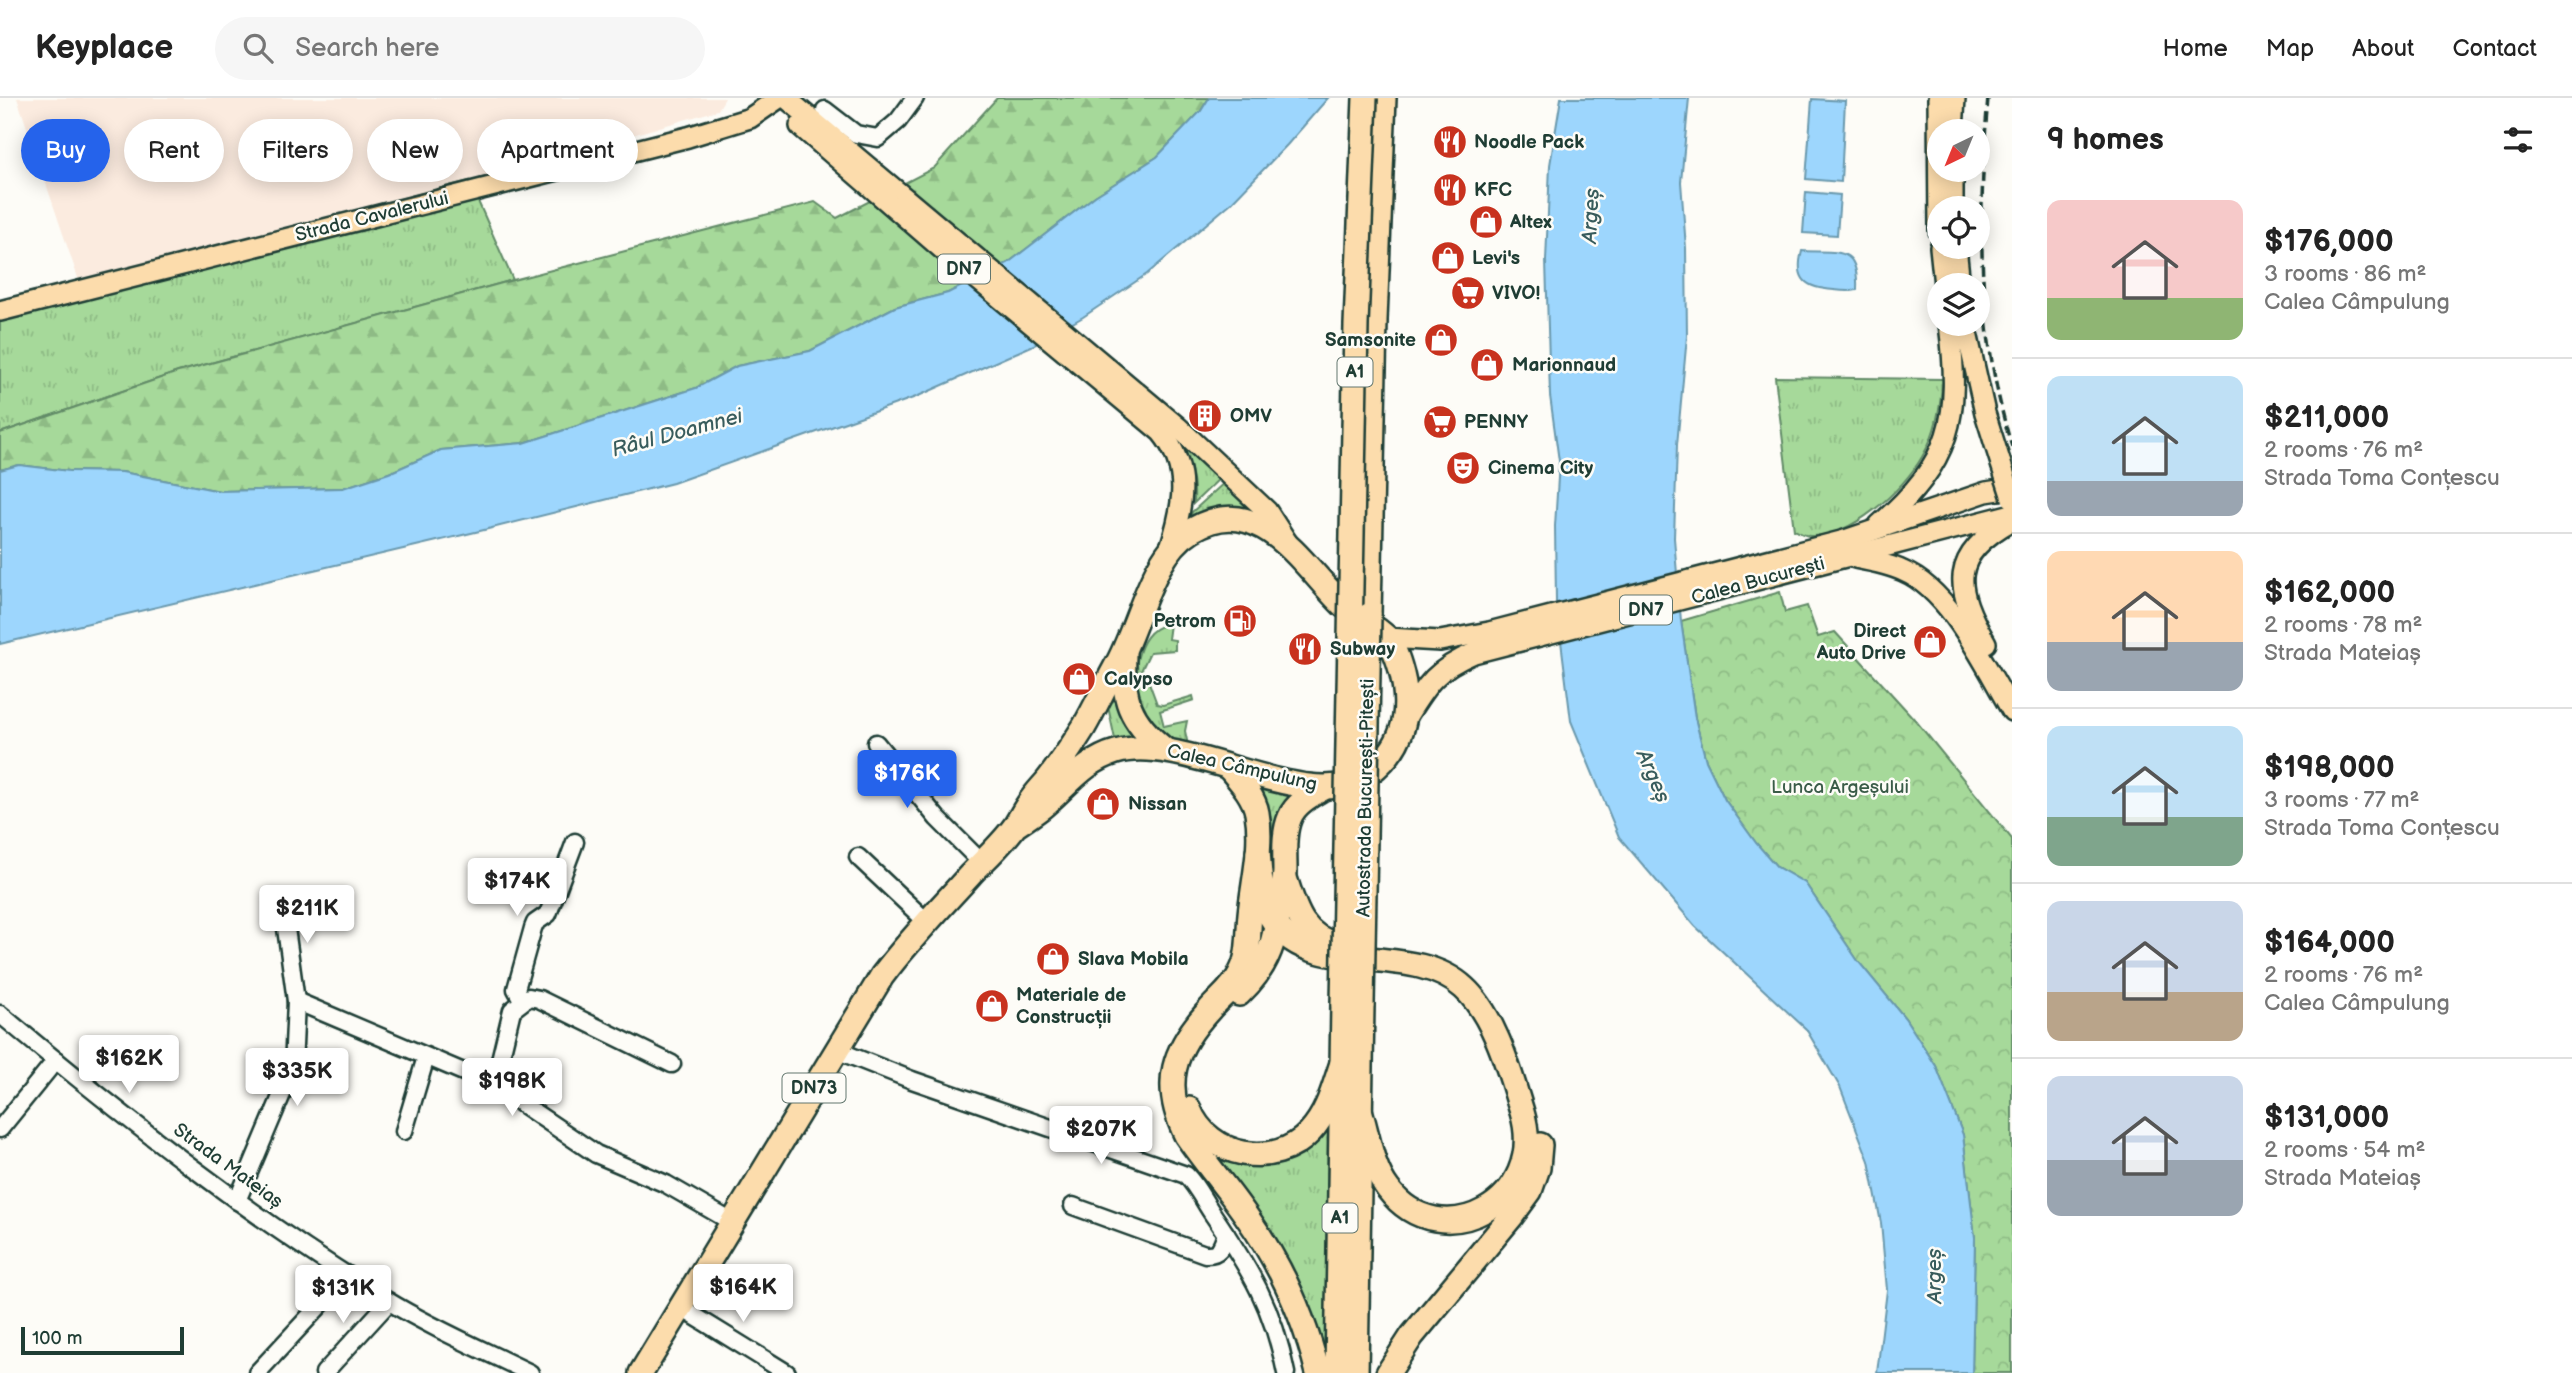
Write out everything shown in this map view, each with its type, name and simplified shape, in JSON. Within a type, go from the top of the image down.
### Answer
[{"type":"highway","name":"Autostrada București-Pitești","points":[[1356,1373],[1360,1110],[1353,1004],[1355,337],[1365,98]]},
{"type":"highway","name":"Autostrada București-Pitești","points":[[1337,1373],[1342,1063],[1353,1004],[1384,98]]},
{"type":"highway","name":"DN7","points":[[1169,552],[1189,531],[1203,524],[1230,519],[1246,520],[1259,525],[1287,542]]},
{"type":"highway","name":"Calea Câmpulung","points":[[1014,826],[1043,806],[1069,780],[1096,760],[1114,752],[1138,747],[1164,749],[1229,768],[1322,789],[1357,782],[1368,775],[1394,746],[1406,718],[1405,689],[1399,663],[1387,638],[1344,605],[1287,542]]},
{"type":"highway","name":"Calea Câmpulung","points":[[641,1373],[882,976],[1014,826],[1084,726],[1124,653],[1138,615],[1169,552]]},
{"type":"highway","name":"DN7","points":[[1124,653],[1123,680],[1131,711],[1145,732],[1164,749]]},
{"type":"highway","points":[[1229,768],[1254,802],[1263,895],[1268,909],[1278,926],[1291,939],[1321,954]]},
{"type":"highway","points":[[1249,985],[1272,950],[1278,926],[1285,878],[1287,826],[1291,815],[1303,801],[1322,789]]},
{"type":"highway","points":[[1258,852],[1248,950],[1243,968],[1234,984],[1186,1038],[1173,1074],[1173,1095],[1186,1135],[1247,1215],[1279,1267],[1300,1314],[1318,1373]]},
{"type":"highway","points":[[1285,878],[1299,920],[1317,937],[1341,945],[1420,955],[1447,964],[1470,980],[1491,1006],[1503,1029],[1539,1136],[1538,1168],[1530,1191],[1412,1336],[1388,1373]]},
{"type":"highway","points":[[1342,1063],[1323,1114],[1312,1130],[1296,1144],[1273,1154],[1232,1151],[1209,1137],[1191,1115],[1183,1087],[1185,1066],[1199,1035],[1249,985],[1280,962],[1321,954],[1407,962],[1448,976],[1471,994],[1492,1029],[1522,1113],[1528,1143],[1523,1166],[1504,1196],[1479,1214],[1461,1219],[1425,1216],[1411,1209],[1388,1189],[1378,1172],[1360,1110]]},
{"type":"main road","points":[[1938,98],[1939,196]]},
{"type":"main road","name":"DN7","points":[[776,99],[820,116],[843,155],[1097,368],[1178,426],[1267,511],[1287,542]]},
{"type":"main road","name":"Strada Cavalerului","points":[[0,311],[688,137],[750,118],[776,99]]},
{"type":"main road","points":[[1868,532],[1916,491],[1942,449],[1950,424],[1953,398],[1950,336]]},
{"type":"main road","points":[[1968,336],[1984,414],[2012,498]]},
{"type":"main road","name":"DN7","points":[[1097,368],[1161,432],[1178,461],[1184,494],[1180,519],[1169,552]]},
{"type":"main road","name":"Calea București","points":[[1387,638],[1492,640],[1795,562],[1868,532],[1986,492],[2012,488]]},
{"type":"main road","name":"Calea București","points":[[1795,562],[1851,557],[2012,514]]},
{"type":"main road","points":[[2012,521],[1978,544],[1969,556],[1963,578],[1968,610],[2012,687]]},
{"type":"main road","name":"DN7","points":[[1851,557],[1905,571],[1942,600],[2012,711]]},
{"type":"main road","name":"Calea București","points":[[1406,718],[1421,693],[1441,671],[1492,640]]},
{"type":"street","points":[[820,116],[856,134],[878,138],[898,121],[915,98]]},
{"type":"street","points":[[876,743],[937,818],[982,863]]},
{"type":"street","points":[[522,1000],[516,989],[533,929],[536,923],[548,914],[575,842]]},
{"type":"street","points":[[858,857],[927,922]]},
{"type":"street","points":[[237,1201],[293,1068],[296,1001],[285,921],[295,912],[342,907]]},
{"type":"street","points":[[494,1085],[512,1010],[529,997],[539,999],[672,1064]]},
{"type":"street","points":[[296,1001],[325,1011],[494,1085],[596,1154],[666,1184],[732,1222]]},
{"type":"street","name":"Strada Mateiaș","points":[[0,1014],[180,1159],[237,1201],[389,1302],[530,1373]]},
{"type":"street","points":[[836,1051],[1186,1175],[1195,1184],[1247,1264],[1274,1323],[1286,1373]]},
{"type":"street","points":[[404,1131],[426,1057]]},
{"type":"street","points":[[0,1129],[56,1060]]},
{"type":"street","points":[[1073,1206],[1205,1254],[1219,1251],[1226,1234]]},
{"type":"street","points":[[257,1373],[348,1275]]},
{"type":"street","points":[[324,1373],[389,1302]]},
{"type":"street","points":[[680,1307],[787,1373]]},
{"type":"shaded area","points":[[17,98],[725,98],[718,110],[638,133],[638,119],[477,119],[477,179],[80,284],[45,182],[110,182],[110,119],[24,119]]},
{"type":"green space","points":[[997,98],[1209,98],[1201,111],[1157,157],[1095,196],[1008,263],[948,293],[895,307],[810,351],[737,366],[696,388],[524,443],[441,450],[389,473],[343,488],[220,491],[122,472],[69,471],[19,465],[0,470],[0,433],[178,372],[513,280],[815,202],[837,218],[934,168]]},
{"type":"green space","points":[[469,181],[513,280],[178,372],[0,433],[0,303]]},
{"type":"green space","points":[[1775,377],[1943,379],[1931,438],[1922,457],[1902,484],[1858,521],[1826,535],[1810,536],[1794,530]]},
{"type":"green space","points":[[1139,401],[1223,475],[1194,503],[1194,486],[1187,457],[1172,435]]},
{"type":"green space","points":[[1227,480],[1264,515],[1190,519],[1192,512]]},
{"type":"green space","name":"Lunca Argeșului","points":[[1780,592],[1785,612],[1807,606],[1818,637],[1835,632],[1916,721],[2012,839],[2012,1373],[1972,1373],[1975,1238],[1963,1135],[1936,1066],[1905,1018],[1858,961],[1805,883],[1777,867],[1756,843],[1725,800],[1706,761],[1695,718],[1681,621]]},
{"type":"green space","points":[[1170,624],[1168,639],[1175,640],[1175,650],[1150,652],[1140,673],[1143,678],[1147,677],[1157,704],[1163,705],[1193,696],[1194,700],[1160,711],[1164,726],[1187,721],[1185,731],[1188,745],[1172,741],[1150,723],[1140,708],[1135,690],[1136,666],[1143,643],[1159,627]]},
{"type":"green space","points":[[1115,691],[1139,742],[1116,744],[1107,702]]},
{"type":"green space","points":[[1256,784],[1296,795],[1277,835],[1269,835],[1266,802]]},
{"type":"green space","points":[[1328,1112],[1325,1373],[1187,1121],[1265,1160]]},
{"type":"water","name":"Râul Doamnei","points":[[1209,98],[1328,98],[1231,203],[1147,274],[1083,317],[1036,344],[916,397],[673,483],[0,644],[0,470],[19,465],[69,471],[122,472],[220,491],[343,488],[389,473],[441,450],[524,443],[696,388],[737,366],[810,351],[895,307],[948,293],[1008,263],[1095,196],[1157,157],[1201,111]]},
{"type":"water","name":"Argeș","points":[[1561,98],[1689,98],[1681,182],[1686,248],[1687,336],[1677,445],[1674,538],[1681,621],[1695,718],[1706,761],[1725,800],[1777,867],[1805,883],[1858,961],[1905,1018],[1936,1066],[1963,1135],[1975,1238],[1972,1373],[1877,1373],[1887,1290],[1881,1223],[1869,1161],[1840,1087],[1806,1029],[1695,926],[1619,837],[1571,721],[1556,601],[1555,526],[1559,461],[1550,396],[1546,261],[1550,165]]},
{"type":"water","points":[[1812,99],[1845,101],[1841,182],[1806,179]]},
{"type":"water","points":[[1806,192],[1840,195],[1837,235],[1803,233]]},
{"type":"water","points":[[1802,251],[1836,252],[1850,258],[1857,275],[1857,290],[1825,289],[1810,285],[1801,276]]},
{"type":"railway","points":[[1988,98],[1982,187],[1983,274],[1992,360],[2012,447]]},
{"type":"place","name":"Noodle Pack","points":[[1450,142]]},
{"type":"place","name":"KFC","points":[[1450,190]]},
{"type":"place","name":"Altex","points":[[1486,222]]},
{"type":"place","name":"Levi's","points":[[1448,258]]},
{"type":"place","name":"VIVO!","points":[[1468,293]]},
{"type":"place","name":"Samsonite","points":[[1441,340]]},
{"type":"place","name":"Marionnaud","points":[[1487,365]]},
{"type":"place","name":"OMV","points":[[1205,416]]},
{"type":"place","name":"PENNY","points":[[1440,422]]},
{"type":"place","name":"Cinema City","points":[[1463,468]]},
{"type":"place","name":"Petrom","points":[[1240,621]]},
{"type":"place","name":"Direct Auto Drive","points":[[1930,642]]},
{"type":"place","name":"Subway","points":[[1305,649]]},
{"type":"place","name":"Calypso","points":[[1079,679]]},
{"type":"place","name":"Nissan","points":[[1103,804]]},
{"type":"place","name":"Slava Mobila","points":[[1053,959]]},
{"type":"place","name":"Materiale de Construcții","points":[[992,1006]]}]
